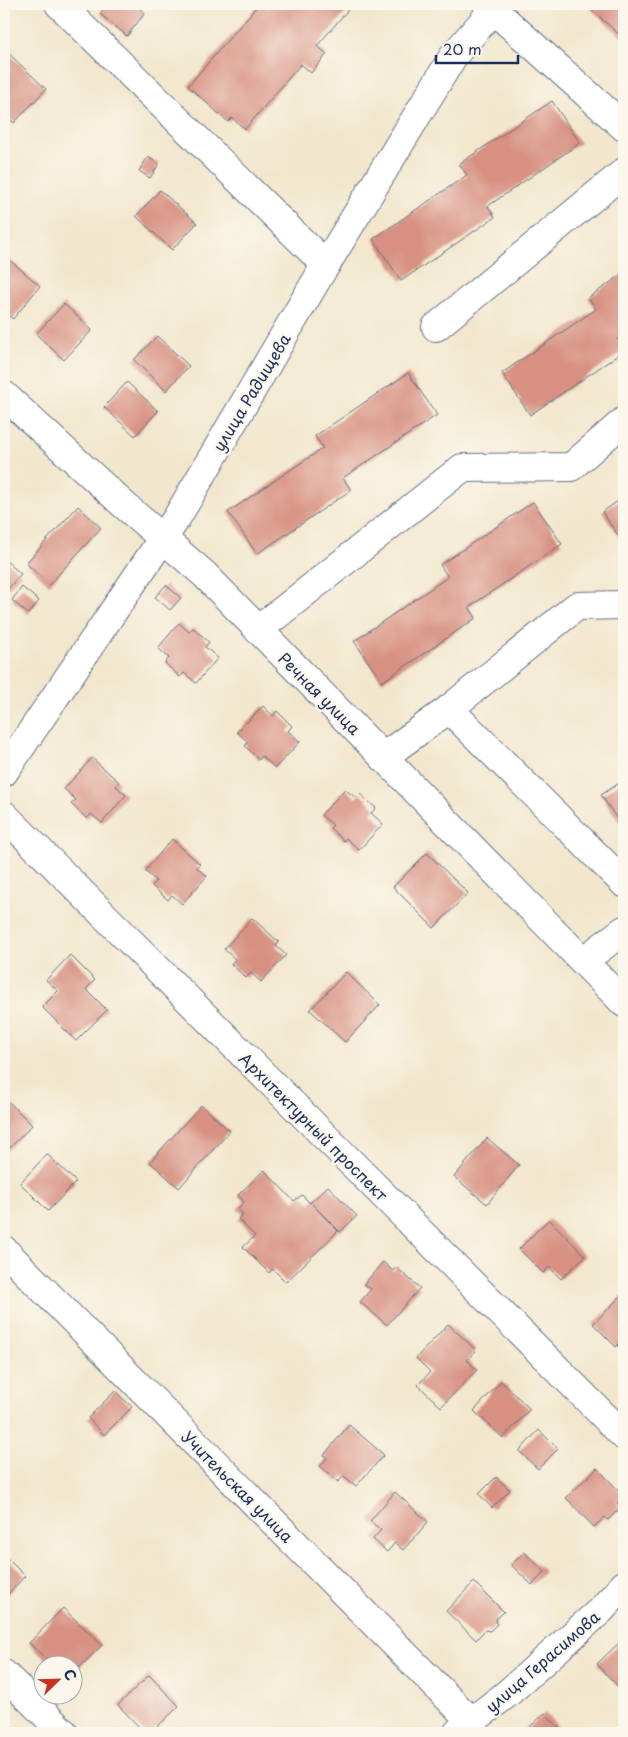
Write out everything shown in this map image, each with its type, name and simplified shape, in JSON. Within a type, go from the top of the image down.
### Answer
[{"type":"street","points":[[60,4],[326,265]]},
{"type":"street","points":[[491,7],[624,127]]},
{"type":"street","name":"улица Радищева","points":[[4,772],[163,539],[454,55],[491,7]]},
{"type":"street","points":[[436,327],[624,172]]},
{"type":"street","name":"Речная улица","points":[[4,395],[204,574],[624,1003]]},
{"type":"street","points":[[258,630],[462,468],[571,467],[624,421]]},
{"type":"street","points":[[384,757],[577,606],[624,605]]},
{"type":"street","points":[[449,708],[624,883]]},
{"type":"street","name":"Архитектурный проспект","points":[[4,816],[624,1436]]},
{"type":"street","points":[[583,961],[624,930]]},
{"type":"street","name":"Учительская улица","points":[[4,1250],[464,1728]]},
{"type":"street","name":"улица Герасимова","points":[[464,1728],[508,1693],[601,1610],[624,1585]]},
{"type":"street","points":[[4,1674],[64,1733]]},
{"type":"building","points":[[107,4],[134,4],[145,13],[127,36],[100,14]]},
{"type":"building","points":[[259,4],[353,4],[317,46],[327,54],[311,73],[301,64],[245,129],[232,118],[228,122],[188,86]]},
{"type":"building","points":[[585,4],[624,4],[624,39]]},
{"type":"building","points":[[4,49],[46,89],[14,123],[4,114]]},
{"type":"building","points":[[552,101],[580,143],[488,206],[495,217],[401,281],[373,239],[467,175],[459,164]]},
{"type":"building","points":[[148,157],[159,164],[150,178],[139,171]]},
{"type":"building","points":[[160,190],[197,223],[172,250],[136,216]]},
{"type":"building","points":[[4,255],[40,286],[13,319],[4,312]]},
{"type":"building","points":[[624,273],[624,335],[617,339],[624,351],[530,415],[502,373],[596,309],[588,298]]},
{"type":"building","points":[[64,304],[92,330],[64,360],[36,334]]},
{"type":"building","points":[[157,336],[189,366],[166,391],[134,360]]},
{"type":"building","points":[[408,373],[437,415],[343,478],[351,490],[257,554],[228,512],[323,448],[315,436]]},
{"type":"building","points":[[127,382],[158,411],[135,436],[104,407]]},
{"type":"building","points":[[624,497],[624,544],[602,512]]},
{"type":"building","points":[[533,502],[562,544],[469,607],[476,618],[382,682],[354,641],[448,577],[440,565]]},
{"type":"building","points":[[78,506],[101,528],[49,585],[26,563]]},
{"type":"building","points":[[4,559],[21,574],[4,593]]},
{"type":"building","points":[[166,585],[181,598],[170,610],[155,597]]},
{"type":"building","points":[[22,587],[39,601],[28,614],[12,600]]},
{"type":"building","points":[[179,623],[189,632],[193,628],[209,642],[205,647],[218,658],[196,683],[184,673],[180,677],[165,663],[169,658],[158,648]]},
{"type":"building","points":[[263,706],[273,716],[277,711],[292,726],[288,731],[300,742],[275,768],[262,756],[259,760],[245,746],[248,742],[237,732]]},
{"type":"building","points":[[92,758],[119,782],[116,786],[126,795],[102,823],[91,814],[87,819],[71,804],[76,800],[64,789]]},
{"type":"building","points":[[624,780],[624,829],[601,795]]},
{"type":"building","points":[[345,789],[356,798],[360,794],[376,808],[371,813],[383,824],[359,850],[346,838],[344,841],[330,828],[333,825],[321,815]]},
{"type":"building","points":[[172,839],[200,864],[196,867],[207,876],[182,904],[172,895],[168,900],[152,886],[156,881],[145,871]]},
{"type":"building","points":[[427,853],[468,893],[434,928],[393,887]]},
{"type":"building","points":[[252,918],[279,942],[276,946],[286,955],[261,982],[251,973],[246,978],[231,964],[235,959],[224,949]]},
{"type":"building","points":[[70,955],[95,980],[86,989],[107,1010],[76,1041],[42,1007],[58,991],[46,980]]},
{"type":"building","points":[[346,972],[380,1005],[345,1042],[310,1010]]},
{"type":"building","points":[[4,1097],[32,1125],[4,1154]]},
{"type":"building","points":[[201,1105],[230,1131],[179,1188],[150,1162]]},
{"type":"building","points":[[487,1138],[519,1165],[487,1204],[454,1177]]},
{"type":"building","points":[[47,1154],[76,1182],[48,1211],[20,1183]]},
{"type":"building","points":[[264,1170],[294,1201],[302,1195],[310,1203],[328,1186],[357,1216],[340,1232],[312,1204],[338,1231],[286,1282],[273,1269],[269,1273],[243,1247],[255,1236],[238,1219],[243,1214],[237,1209],[244,1202],[238,1195]]},
{"type":"building","points":[[549,1219],[585,1256],[561,1279],[549,1267],[543,1273],[519,1249]]},
{"type":"building","points":[[383,1262],[393,1271],[396,1267],[420,1288],[387,1325],[360,1302],[371,1289],[364,1284]]},
{"type":"building","points":[[622,1295],[624,1297],[624,1345],[621,1342],[616,1347],[593,1324]]},
{"type":"building","points":[[448,1324],[476,1350],[467,1360],[477,1370],[441,1407],[418,1385],[430,1372],[416,1358]]},
{"type":"building","points":[[501,1381],[530,1409],[503,1438],[474,1411]]},
{"type":"building","points":[[115,1391],[132,1407],[104,1435],[88,1418]]},
{"type":"building","points":[[349,1425],[384,1455],[356,1486],[344,1476],[338,1482],[320,1466],[327,1458],[324,1455]]},
{"type":"building","points":[[539,1430],[558,1449],[538,1469],[519,1451]]},
{"type":"building","points":[[597,1468],[624,1496],[617,1503],[621,1507],[608,1520],[605,1517],[594,1527],[566,1498]]},
{"type":"building","points":[[496,1477],[510,1490],[492,1508],[479,1494]]},
{"type":"building","points":[[395,1492],[428,1522],[403,1550],[395,1543],[387,1552],[373,1539],[381,1530],[370,1521]]},
{"type":"building","points":[[524,1552],[545,1572],[532,1585],[511,1565]]},
{"type":"building","points":[[4,1555],[25,1576],[5,1597],[4,1596]]},
{"type":"building","points":[[474,1582],[504,1612],[496,1619],[497,1624],[490,1631],[485,1630],[476,1640],[446,1611]]},
{"type":"building","points":[[63,1608],[102,1645],[82,1665],[82,1654],[41,1654],[29,1643]]},
{"type":"building","points":[[624,1638],[624,1693],[597,1664]]},
{"type":"building","points":[[149,1675],[179,1706],[151,1733],[145,1733],[118,1705]]},
{"type":"building","points":[[545,1713],[564,1733],[523,1733]]}]
